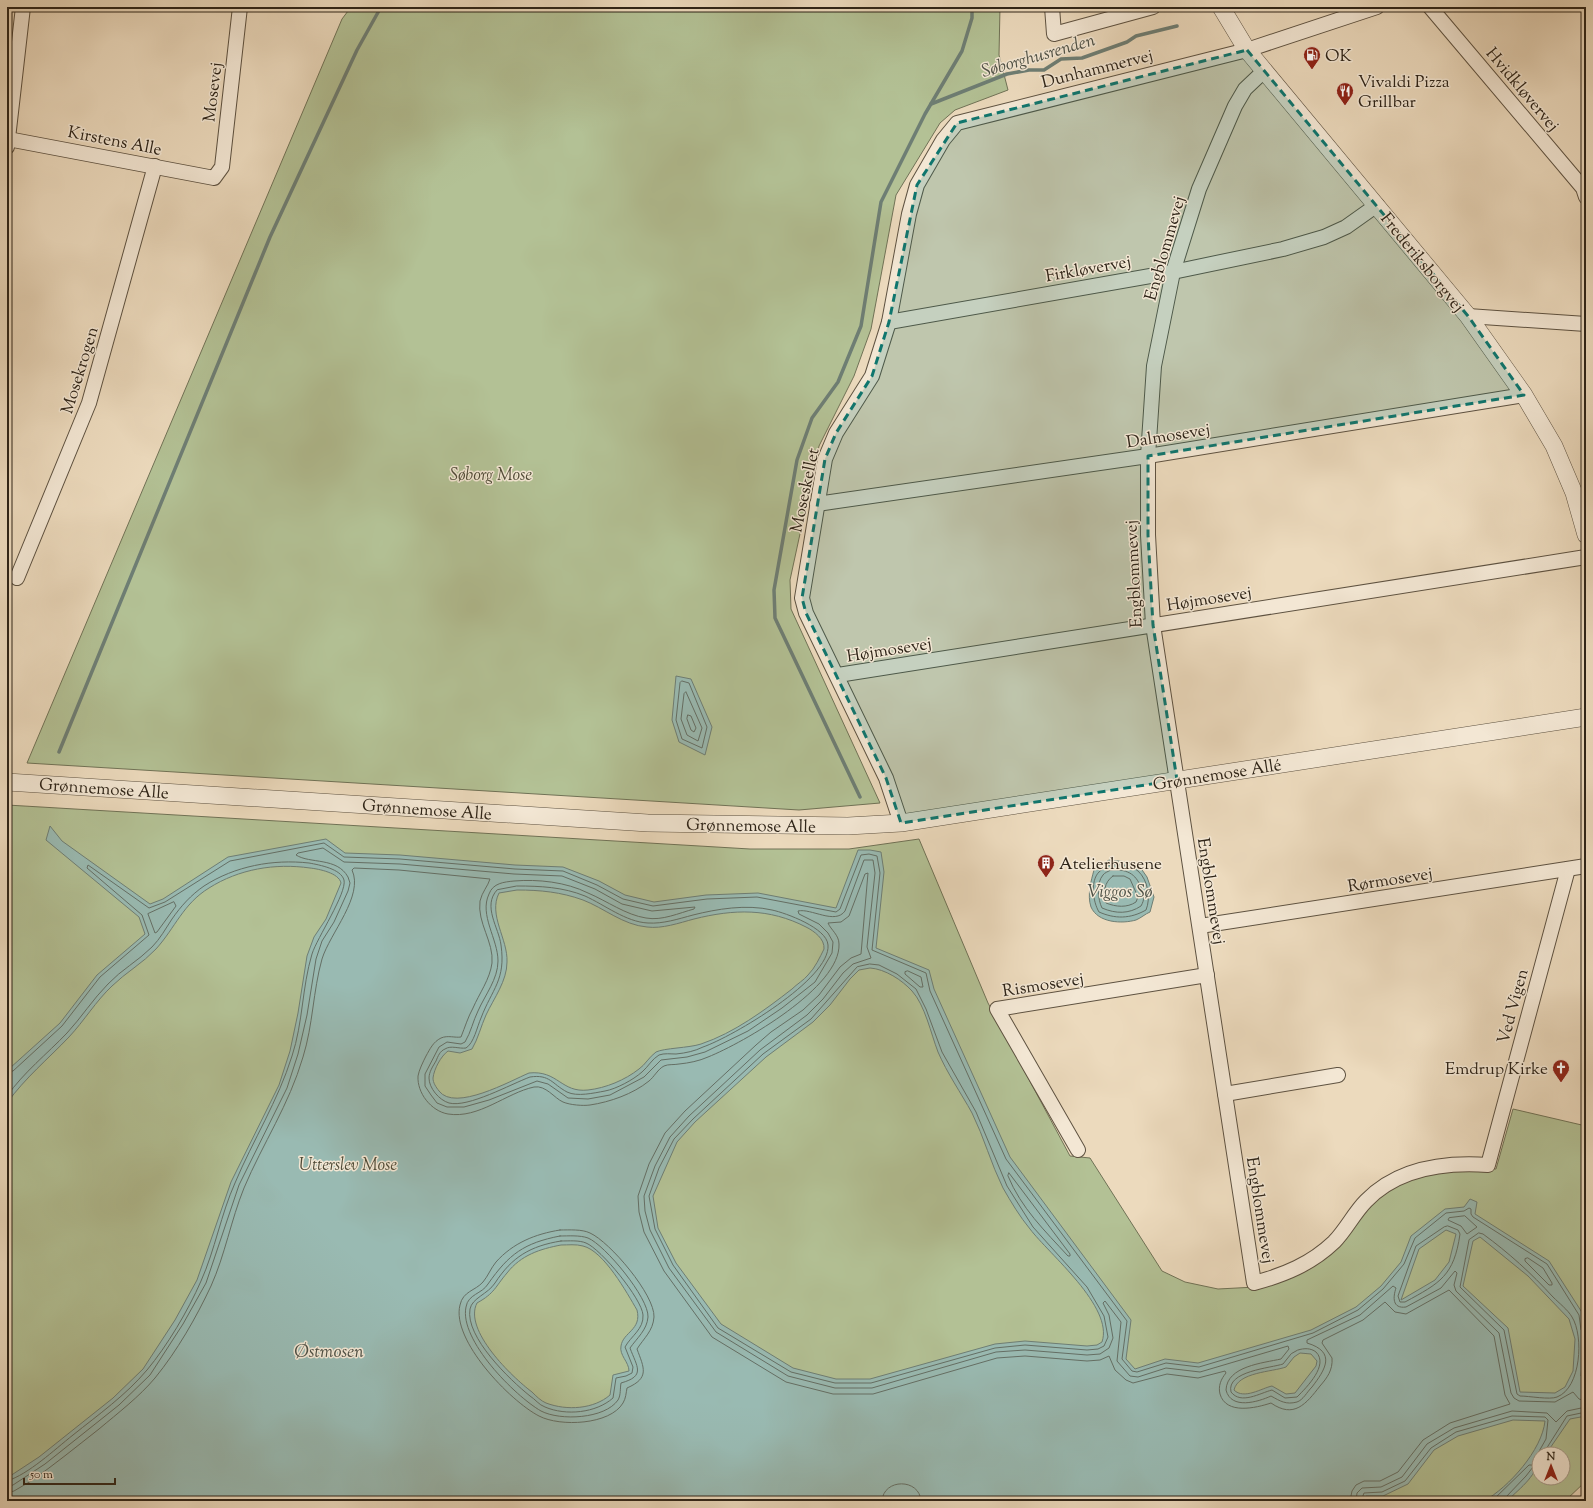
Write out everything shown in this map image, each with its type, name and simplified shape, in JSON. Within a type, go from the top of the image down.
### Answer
[{"type":"street","points":[[8,143],[23,7]]},
{"type":"street","name":"Mosevej","points":[[214,178],[222,168],[240,7]]},
{"type":"street","points":[[1052,7],[1054,34],[1153,7]]},
{"type":"street","name":"Dunhammervej","points":[[957,123],[1247,50],[1377,7]]},
{"type":"street","name":"Hvidkløvervej","points":[[1430,7],[1578,182],[1586,197]]},
{"type":"street","name":"Frederiksborgvej","points":[[1222,8],[1247,50],[1468,316],[1524,395],[1554,446],[1574,493],[1586,535]]},
{"type":"street","name":"Engblommevej","points":[[1254,1283],[1153,625],[1148,535],[1148,456],[1154,366],[1173,272],[1199,189],[1235,106],[1245,89],[1264,71]]},
{"type":"street","name":"Moseskellet","points":[[901,823],[886,778],[838,675],[806,612],[802,598],[817,504],[828,453],[836,433],[872,376],[889,322],[909,214],[917,185],[943,140],[957,123]]},
{"type":"street","name":"Kirstens Alle","points":[[8,143],[155,166],[214,178]]},
{"type":"street","name":"Mosekrogen","points":[[17,578],[89,403],[155,166]]},
{"type":"street","name":"Firkløvervej","points":[[889,322],[1173,272],[1316,241],[1346,227],[1377,205]]},
{"type":"street","points":[[1468,316],[1586,324]]},
{"type":"street","name":"Dalmosevej","points":[[817,504],[1148,456],[1524,395]]},
{"type":"street","name":"Højmosevej","points":[[838,675],[1586,557]]},
{"type":"street","name":"Grønnemose Allé","points":[[848,826],[901,823],[1586,717]]},
{"type":"street","name":"Grønnemose Alle","points":[[7,782],[648,823],[848,826]]},
{"type":"street","name":"Rørmosevej","points":[[1200,926],[1586,866]]},
{"type":"street","name":"Ved Vigen","points":[[1254,1283],[1281,1276],[1311,1260],[1335,1241],[1367,1200],[1385,1186],[1408,1174],[1432,1166],[1459,1163],[1488,1164],[1568,869]]},
{"type":"street","name":"Rismosevej","points":[[1078,1150],[997,1009],[1207,975]]},
{"type":"street","points":[[1225,1094],[1338,1075]]},
{"type":"highlighted area","points":[[1247,50],[1468,316],[1524,395],[1148,456],[1148,535],[1153,625],[1177,780],[901,823],[886,778],[806,613],[802,598],[825,459],[836,433],[872,376],[889,322],[917,185],[957,123]]},
{"type":"green space","name":"Søborg Mose","points":[[351,7],[1000,7],[999,55],[1008,90],[955,110],[940,123],[896,195],[871,329],[854,376],[819,446],[790,580],[791,609],[880,803],[799,810],[27,763],[342,19]]},
{"type":"green space","name":"Utterslev Mose","points":[[7,805],[750,849],[849,849],[919,839],[988,1003],[1070,1156],[1090,1158],[1162,1271],[1185,1282],[1218,1289],[1256,1287],[1299,1272],[1374,1202],[1402,1182],[1459,1166],[1496,1169],[1513,1109],[1586,1126],[1586,1481],[1565,1501],[7,1501]]},
{"type":"water","points":[[676,676],[691,679],[712,727],[705,755],[679,742],[672,720]]},
{"type":"water","name":"Østmosen","points":[[50,826],[62,841],[150,904],[163,899],[228,857],[326,839],[345,853],[400,855],[515,865],[563,867],[599,881],[625,895],[654,902],[706,895],[758,893],[836,908],[858,850],[881,852],[884,872],[876,948],[929,970],[934,989],[1010,1157],[1131,1320],[1126,1359],[1135,1369],[1165,1359],[1198,1363],[1311,1330],[1356,1307],[1381,1286],[1401,1262],[1411,1236],[1445,1209],[1464,1207],[1470,1199],[1477,1202],[1475,1214],[1549,1261],[1583,1314],[1586,1349],[1586,1375],[1583,1391],[1586,1392],[1586,1416],[1570,1419],[1551,1446],[1537,1446],[1543,1432],[1545,1421],[1513,1420],[1458,1436],[1434,1450],[1408,1484],[1383,1496],[1366,1496],[1365,1501],[913,1501],[903,1499],[887,1501],[7,1501],[7,1478],[39,1457],[113,1398],[143,1369],[175,1320],[197,1280],[231,1182],[279,1085],[290,1051],[307,956],[314,937],[326,919],[341,883],[333,874],[323,871],[310,868],[284,866],[245,872],[221,881],[209,888],[192,901],[156,949],[106,992],[69,1037],[29,1077],[7,1103],[7,1069],[10,1068],[60,1023],[97,975],[145,934],[139,917],[46,840]],"holes":[[[517,890],[542,891],[567,895],[591,903],[622,920],[638,926],[647,927],[676,924],[723,913],[765,913],[779,916],[809,929],[821,939],[824,949],[815,966],[805,979],[749,1020],[725,1034],[701,1044],[656,1052],[639,1069],[628,1077],[615,1083],[595,1089],[579,1090],[571,1088],[547,1075],[529,1073],[483,1093],[469,1097],[447,1097],[439,1091],[434,1082],[433,1078],[436,1067],[440,1059],[448,1051],[460,1053],[472,1049],[486,1015],[500,989],[505,976],[507,962],[505,945],[497,918],[496,901],[499,893]],[[870,968],[881,970],[898,979],[917,997],[921,1004],[938,1052],[972,1113],[1003,1188],[1026,1224],[1090,1297],[1103,1328],[1102,1342],[1097,1345],[1087,1346],[1025,1341],[995,1344],[870,1379],[836,1379],[793,1368],[721,1324],[676,1263],[658,1228],[653,1196],[677,1142],[695,1122],[766,1057],[813,1022],[830,1005],[859,970]],[[1446,1230],[1456,1234],[1449,1262],[1435,1280],[1401,1300],[1419,1249]],[[1480,1237],[1528,1276],[1569,1319],[1575,1339],[1573,1371],[1565,1387],[1555,1393],[1520,1392],[1508,1328],[1463,1286],[1473,1241]],[[561,1245],[583,1246],[591,1249],[599,1256],[607,1264],[627,1294],[637,1310],[638,1317],[635,1326],[622,1341],[621,1346],[621,1352],[629,1371],[613,1375],[610,1395],[604,1400],[588,1406],[571,1408],[554,1406],[540,1400],[513,1376],[483,1339],[477,1326],[475,1314],[477,1303],[491,1293],[512,1267],[518,1262],[538,1251]],[[1300,1353],[1311,1354],[1317,1361],[1316,1366],[1295,1393],[1286,1394],[1272,1386],[1248,1394],[1238,1393],[1234,1390],[1237,1384],[1249,1376],[1286,1367],[1294,1357]]]},
{"type":"water","name":"Viggos Sø","points":[[1109,860],[1128,862],[1140,867],[1147,877],[1154,897],[1150,912],[1136,920],[1117,922],[1105,919],[1094,912],[1089,898],[1094,870]]},
{"type":"water","name":"Østmosen","points":[[1531,1455],[1531,1476],[1507,1501],[1484,1501],[1504,1487],[1523,1467]]},
{"type":"waterway","points":[[59,752],[270,237],[357,50],[381,7]]},
{"type":"waterway","points":[[860,797],[775,618],[774,590],[797,460],[812,418],[838,382],[861,326],[881,202],[925,114],[962,51],[972,18],[972,7]]},
{"type":"waterway","name":"Søborghusrenden","points":[[931,104],[1007,74],[1029,70],[1044,70],[1061,59],[1082,58],[1127,42],[1136,36],[1177,26]]},
{"type":"place","name":"OK","points":[[1312,70]]},
{"type":"place","name":"Vivaldi Pizza Grillbar","points":[[1345,106]]},
{"type":"place","name":"Atelierhusene","points":[[1046,878]]},
{"type":"place","name":"Emdrup Kirke","points":[[1561,1083]]}]
